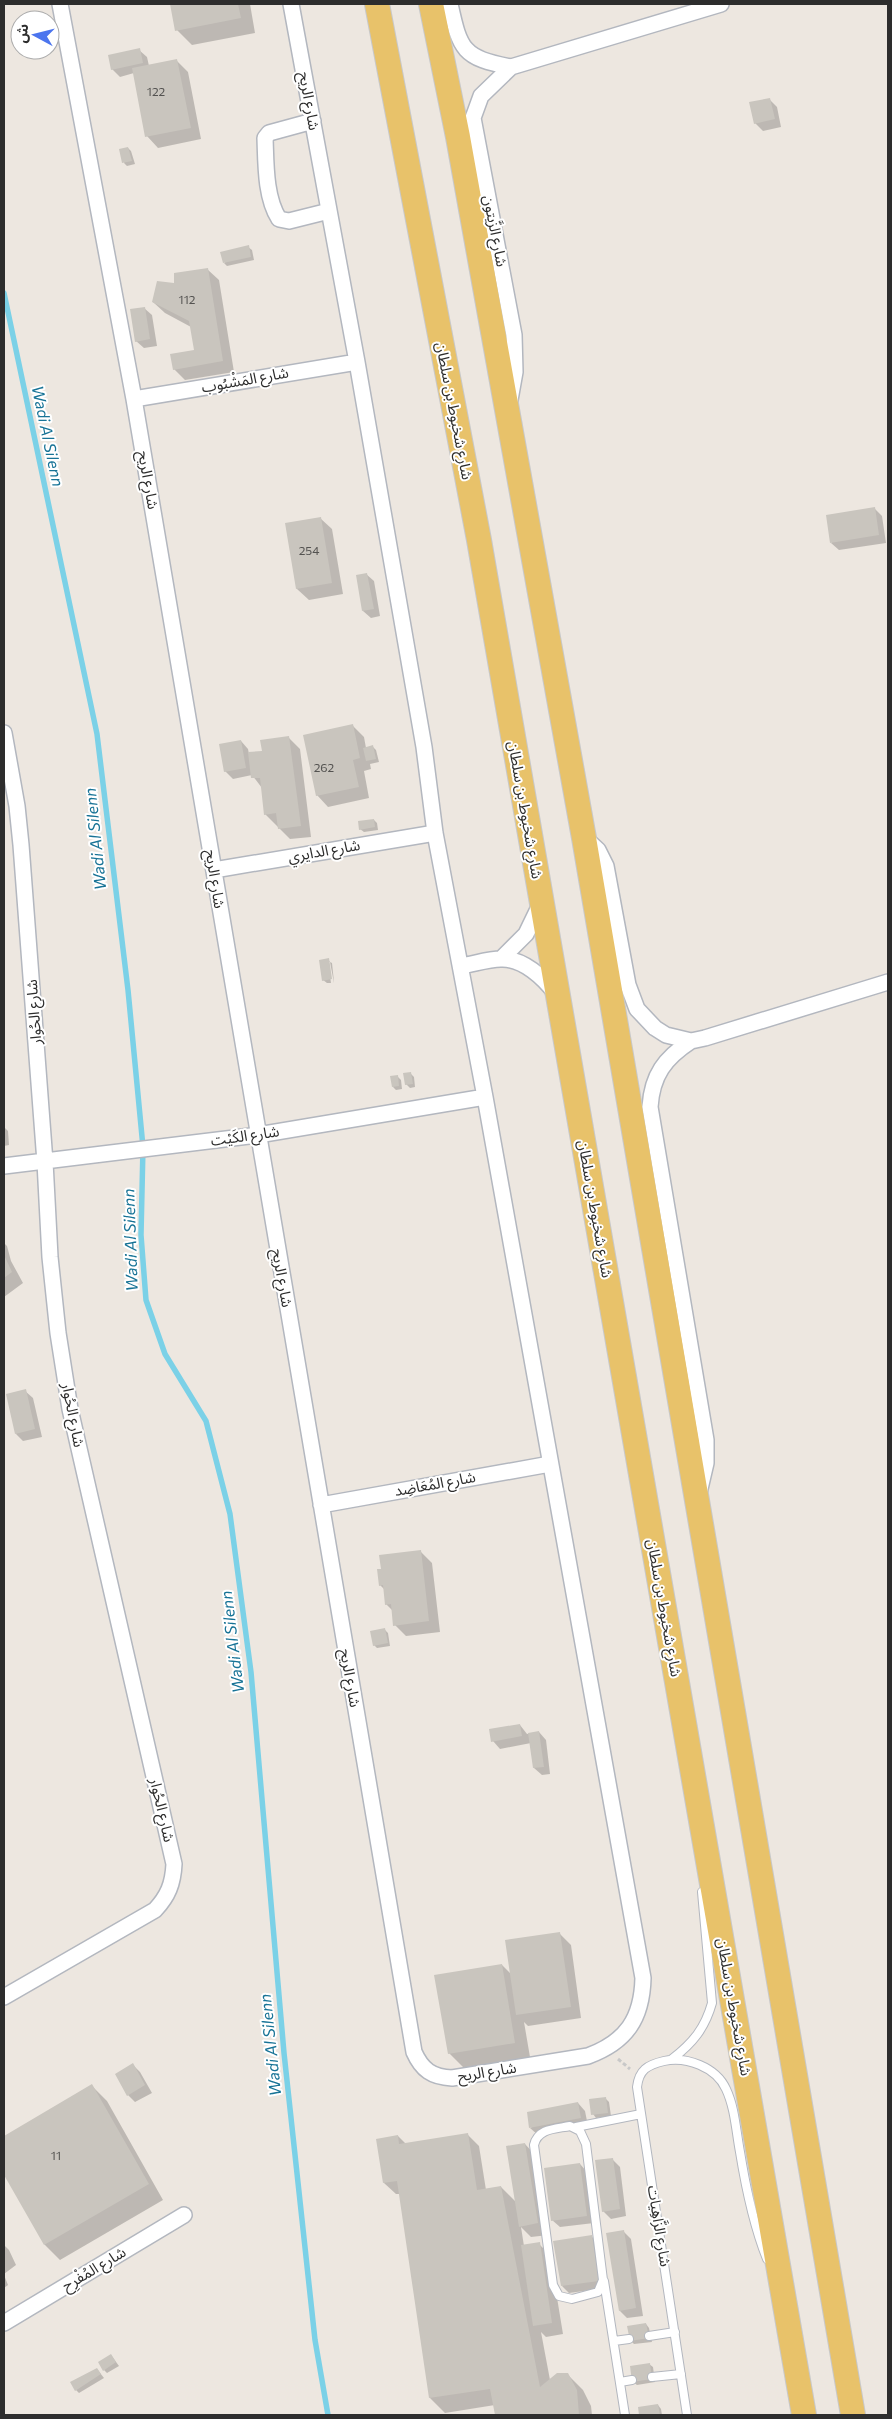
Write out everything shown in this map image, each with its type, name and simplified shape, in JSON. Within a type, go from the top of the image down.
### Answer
[{"type":"main road","name":"شارع شخبوط بن سلطان","points":[[377,4],[477,530],[804,2415]]},
{"type":"main road","points":[[431,4],[458,137],[508,409],[584,838],[698,1495],[853,2415]]},
{"type":"main road","points":[[843,2347],[851,2358],[863,2415]]},
{"type":"street","name":"شارع الريح","points":[[60,4],[134,399],[414,2052],[419,2064],[428,2072],[440,2077],[452,2078],[588,2056],[604,2050],[618,2040],[630,2027],[638,2012],[643,1996],[643,1978],[485,1097],[435,833],[424,747],[357,362],[291,4]]},
{"type":"street","name":"شارع الزَّيتون","points":[[450,4],[460,40],[466,50],[485,62],[511,67]]},
{"type":"street","name":"شارع الزَّيتون","points":[[508,409],[515,372],[514,335],[474,118],[481,96],[511,67],[721,4]]},
{"type":"street","points":[[313,120],[269,133],[265,138],[266,168],[274,212],[279,219],[289,221],[329,211]]},
{"type":"street","name":"شارع المَشْبُوب","points":[[134,399],[357,362]]},
{"type":"street","name":"شارع الحُوار","points":[[4,732],[8,769],[21,845],[45,1162],[50,1257],[58,1334],[70,1409],[174,1864],[173,1882],[166,1897],[155,1910],[4,1997]]},
{"type":"street","name":"شارع الدايري","points":[[214,870],[435,833]]},
{"type":"street","points":[[584,838],[598,850],[606,866],[628,985],[637,1009],[650,1024],[666,1035],[691,1041]]},
{"type":"street","points":[[502,958],[526,934],[541,902]]},
{"type":"street","points":[[461,966],[502,958],[534,971],[547,982],[558,996]]},
{"type":"street","points":[[698,1495],[705,1468],[706,1440],[650,1107],[651,1092],[663,1064],[673,1053],[691,1041],[888,982]]},
{"type":"street","name":"شارع الكَيْت","points":[[4,1166],[258,1135],[485,1097]]},
{"type":"street","name":"شارع المُعَاضِد","points":[[321,1505],[550,1464]]},
{"type":"street","name":"شارع المُفْرِح","points":[[4,2322],[184,2215]]},
{"type":"lane","name":"شارع الزَّاهِيات","points":[[672,2059],[699,2035],[708,2020],[712,2003],[702,1881],[704,1834]]},
{"type":"lane","name":"شارع الزَّاهِيات","points":[[687,2415],[641,2114],[638,2076],[644,2068],[672,2059],[687,2060],[702,2066],[715,2075],[725,2087],[732,2106],[751,2216],[769,2264],[782,2287]]},
{"type":"lane","points":[[602,2272],[601,2287],[593,2295],[568,2299],[559,2296],[554,2289],[534,2145],[537,2137],[544,2131],[570,2126],[576,2127],[641,2114]]},
{"type":"lane","points":[[576,2127],[584,2137],[586,2144],[602,2272],[625,2415]]},
{"type":"lane","points":[[649,2336],[675,2332]]},
{"type":"lane","points":[[614,2340],[629,2338]]},
{"type":"lane","points":[[652,2377],[681,2374]]},
{"type":"lane","points":[[620,2382],[632,2380]]},
{"type":"building","points":[[170,4],[238,4],[241,18],[175,31]]},
{"type":"building","points":[[140,48],[143,63],[111,70],[108,55]]},
{"type":"building","points":[[177,59],[191,128],[145,137],[132,68]]},
{"type":"building","points":[[770,98],[775,119],[754,124],[749,102]]},
{"type":"building","points":[[128,147],[132,161],[122,163],[119,149]]},
{"type":"building","points":[[249,245],[251,257],[223,263],[220,252]]},
{"type":"building","points":[[208,268],[223,361],[173,370],[170,354],[194,350],[189,321],[152,302],[157,281],[174,283],[174,273]]},
{"type":"building","points":[[145,307],[150,339],[135,342],[130,309]]},
{"type":"building","points":[[875,507],[879,535],[830,543],[826,515]]},
{"type":"building","points":[[321,517],[332,583],[296,589],[285,523]]},
{"type":"building","points":[[367,573],[374,609],[362,611],[356,575]]},
{"type":"building","points":[[353,724],[360,758],[353,760],[359,787],[316,796],[303,735]]},
{"type":"building","points":[[289,736],[301,826],[278,829],[276,813],[264,815],[260,778],[251,778],[248,752],[262,751],[260,740]]},
{"type":"building","points":[[241,740],[246,768],[224,772],[219,744]]},
{"type":"building","points":[[373,745],[376,759],[366,761],[363,748]]},
{"type":"building","points":[[374,819],[375,827],[359,830],[358,821]]},
{"type":"building","points":[[329,958],[332,979],[322,981],[319,960]]},
{"type":"building","points":[[411,1072],[413,1084],[405,1085],[403,1073]]},
{"type":"building","points":[[398,1075],[399,1086],[392,1087],[390,1076]]},
{"type":"building","points":[[4,1255],[12,1272],[4,1278]]},
{"type":"building","points":[[26,1389],[35,1429],[15,1434],[6,1394]]},
{"type":"building","points":[[421,1550],[429,1621],[393,1626],[391,1604],[385,1605],[383,1585],[379,1586],[377,1569],[381,1569],[379,1555]]},
{"type":"building","points":[[385,1628],[388,1643],[373,1646],[370,1631]]},
{"type":"building","points":[[520,1724],[522,1736],[491,1742],[489,1729]]},
{"type":"building","points":[[539,1731],[544,1767],[533,1768],[528,1733]]},
{"type":"building","points":[[560,1932],[571,2007],[516,2015],[505,1940]]},
{"type":"building","points":[[502,1964],[515,2043],[448,2054],[434,1975]]},
{"type":"building","points":[[133,2063],[145,2085],[127,2096],[115,2074]]},
{"type":"building","points":[[92,2084],[149,2184],[44,2245],[4,2175],[4,2136]]},
{"type":"building","points":[[606,2097],[608,2113],[591,2115],[589,2099]]},
{"type":"building","points":[[578,2102],[581,2118],[529,2128],[527,2112]]},
{"type":"building","points":[[468,2133],[477,2190],[501,2186],[540,2387],[557,2373],[568,2373],[577,2390],[579,2415],[495,2415],[490,2389],[429,2398],[397,2181],[383,2183],[376,2139],[398,2135],[399,2144]]},
{"type":"building","points":[[525,2143],[538,2223],[519,2227],[506,2146]]},
{"type":"building","points":[[613,2158],[620,2209],[602,2212],[595,2160]]},
{"type":"building","points":[[580,2163],[587,2216],[551,2221],[544,2168]]},
{"type":"building","points":[[624,2230],[636,2308],[619,2311],[606,2233]]},
{"type":"building","points":[[592,2235],[599,2281],[561,2286],[553,2241]]},
{"type":"building","points":[[540,2242],[552,2323],[533,2326],[521,2245]]},
{"type":"building","points":[[646,2323],[649,2338],[630,2341],[627,2326]]},
{"type":"building","points":[[111,2354],[116,2362],[103,2371],[98,2362]]},
{"type":"building","points":[[650,2363],[652,2379],[632,2382],[630,2366]]},
{"type":"building","points":[[97,2368],[101,2374],[75,2391],[70,2382]]},
{"type":"building","points":[[658,2404],[660,2415],[639,2415],[638,2407]]},
{"type":"waterway","name":"Wadi Al Silenn","points":[[4,293],[97,734],[128,990],[143,1147],[141,1235],[146,1300],[165,1354],[206,1421],[230,1514],[251,1672],[284,2053],[315,2340],[328,2415]]}]
